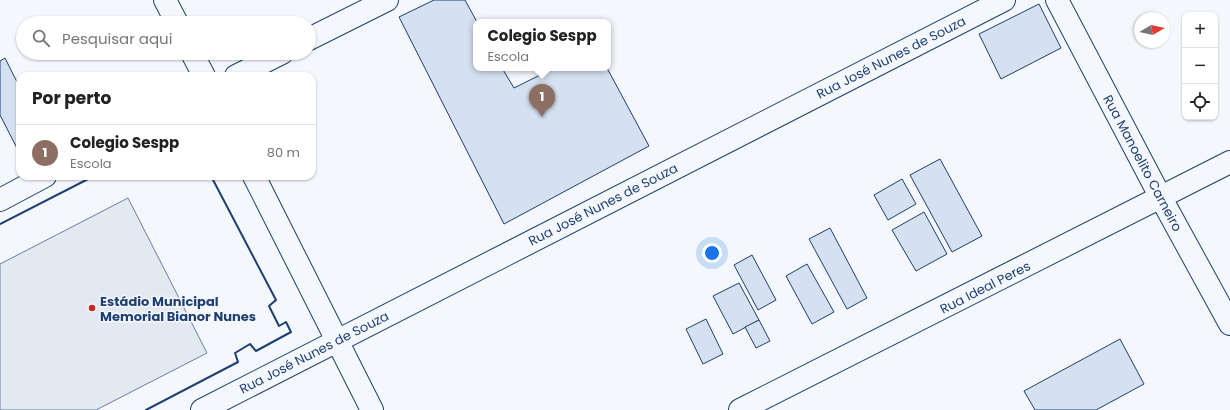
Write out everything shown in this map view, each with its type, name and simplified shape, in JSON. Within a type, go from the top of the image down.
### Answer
[{"type":"street","points":[[165,0],[173,16]]},
{"type":"street","points":[[316,35],[386,0]]},
{"type":"street","name":"Rua José Nunes de Souza","points":[[202,410],[337,339],[1004,0]]},
{"type":"street","name":"Rua Manoelito Carneiro","points":[[1057,0],[1161,198],[1230,324]]},
{"type":"street","points":[[196,60],[202,72]]},
{"type":"street","points":[[244,72],[268,60]]},
{"type":"street","name":"Rua Ideal Peres","points":[[740,410],[1230,162]]},
{"type":"street","points":[[0,200],[38,180]]},
{"type":"street","points":[[256,180],[372,410]]},
{"type":"shaded area","name":"Estádio Municipal Memorial Bianor Nunes","points":[[128,198],[207,353],[96,410],[0,410],[0,264]]},
{"type":"building","points":[[434,0],[465,0],[475,19],[473,19],[473,71],[504,71],[514,88],[548,71],[609,71],[649,146],[504,224],[399,17]]},
{"type":"building","points":[[1039,4],[1061,48],[1001,79],[979,34]]},
{"type":"building","points":[[5,58],[16,80],[16,146],[0,115],[0,61]]},
{"type":"building","points":[[940,159],[982,236],[952,252],[910,175]]},
{"type":"building","points":[[902,179],[916,204],[888,220],[874,195]]},
{"type":"building","points":[[924,212],[947,254],[916,271],[892,230]]},
{"type":"building","points":[[830,228],[867,298],[847,309],[809,239]]},
{"type":"building","points":[[752,255],[776,300],[758,310],[734,265]]},
{"type":"building","points":[[807,264],[834,312],[812,324],[786,276]]},
{"type":"building","points":[[739,283],[759,320],[733,334],[713,296]]},
{"type":"building","points":[[706,319],[723,354],[703,364],[686,329]]},
{"type":"building","points":[[759,320],[770,341],[756,348],[745,327]]},
{"type":"building","points":[[1120,339],[1144,384],[1096,410],[1035,410],[1024,391]]},
{"type":"wall","points":[[0,224],[86,180]]},
{"type":"wall","points":[[146,410],[238,362],[235,353],[250,344],[256,351],[291,332],[286,322],[279,326],[269,306],[276,300],[213,180]]},
{"type":"place","name":"Colegio Sespp","points":[[542,117]]},
{"type":"place","name":"Estádio Municipal Memorial Bianor Nunes","points":[[92,308]]}]
